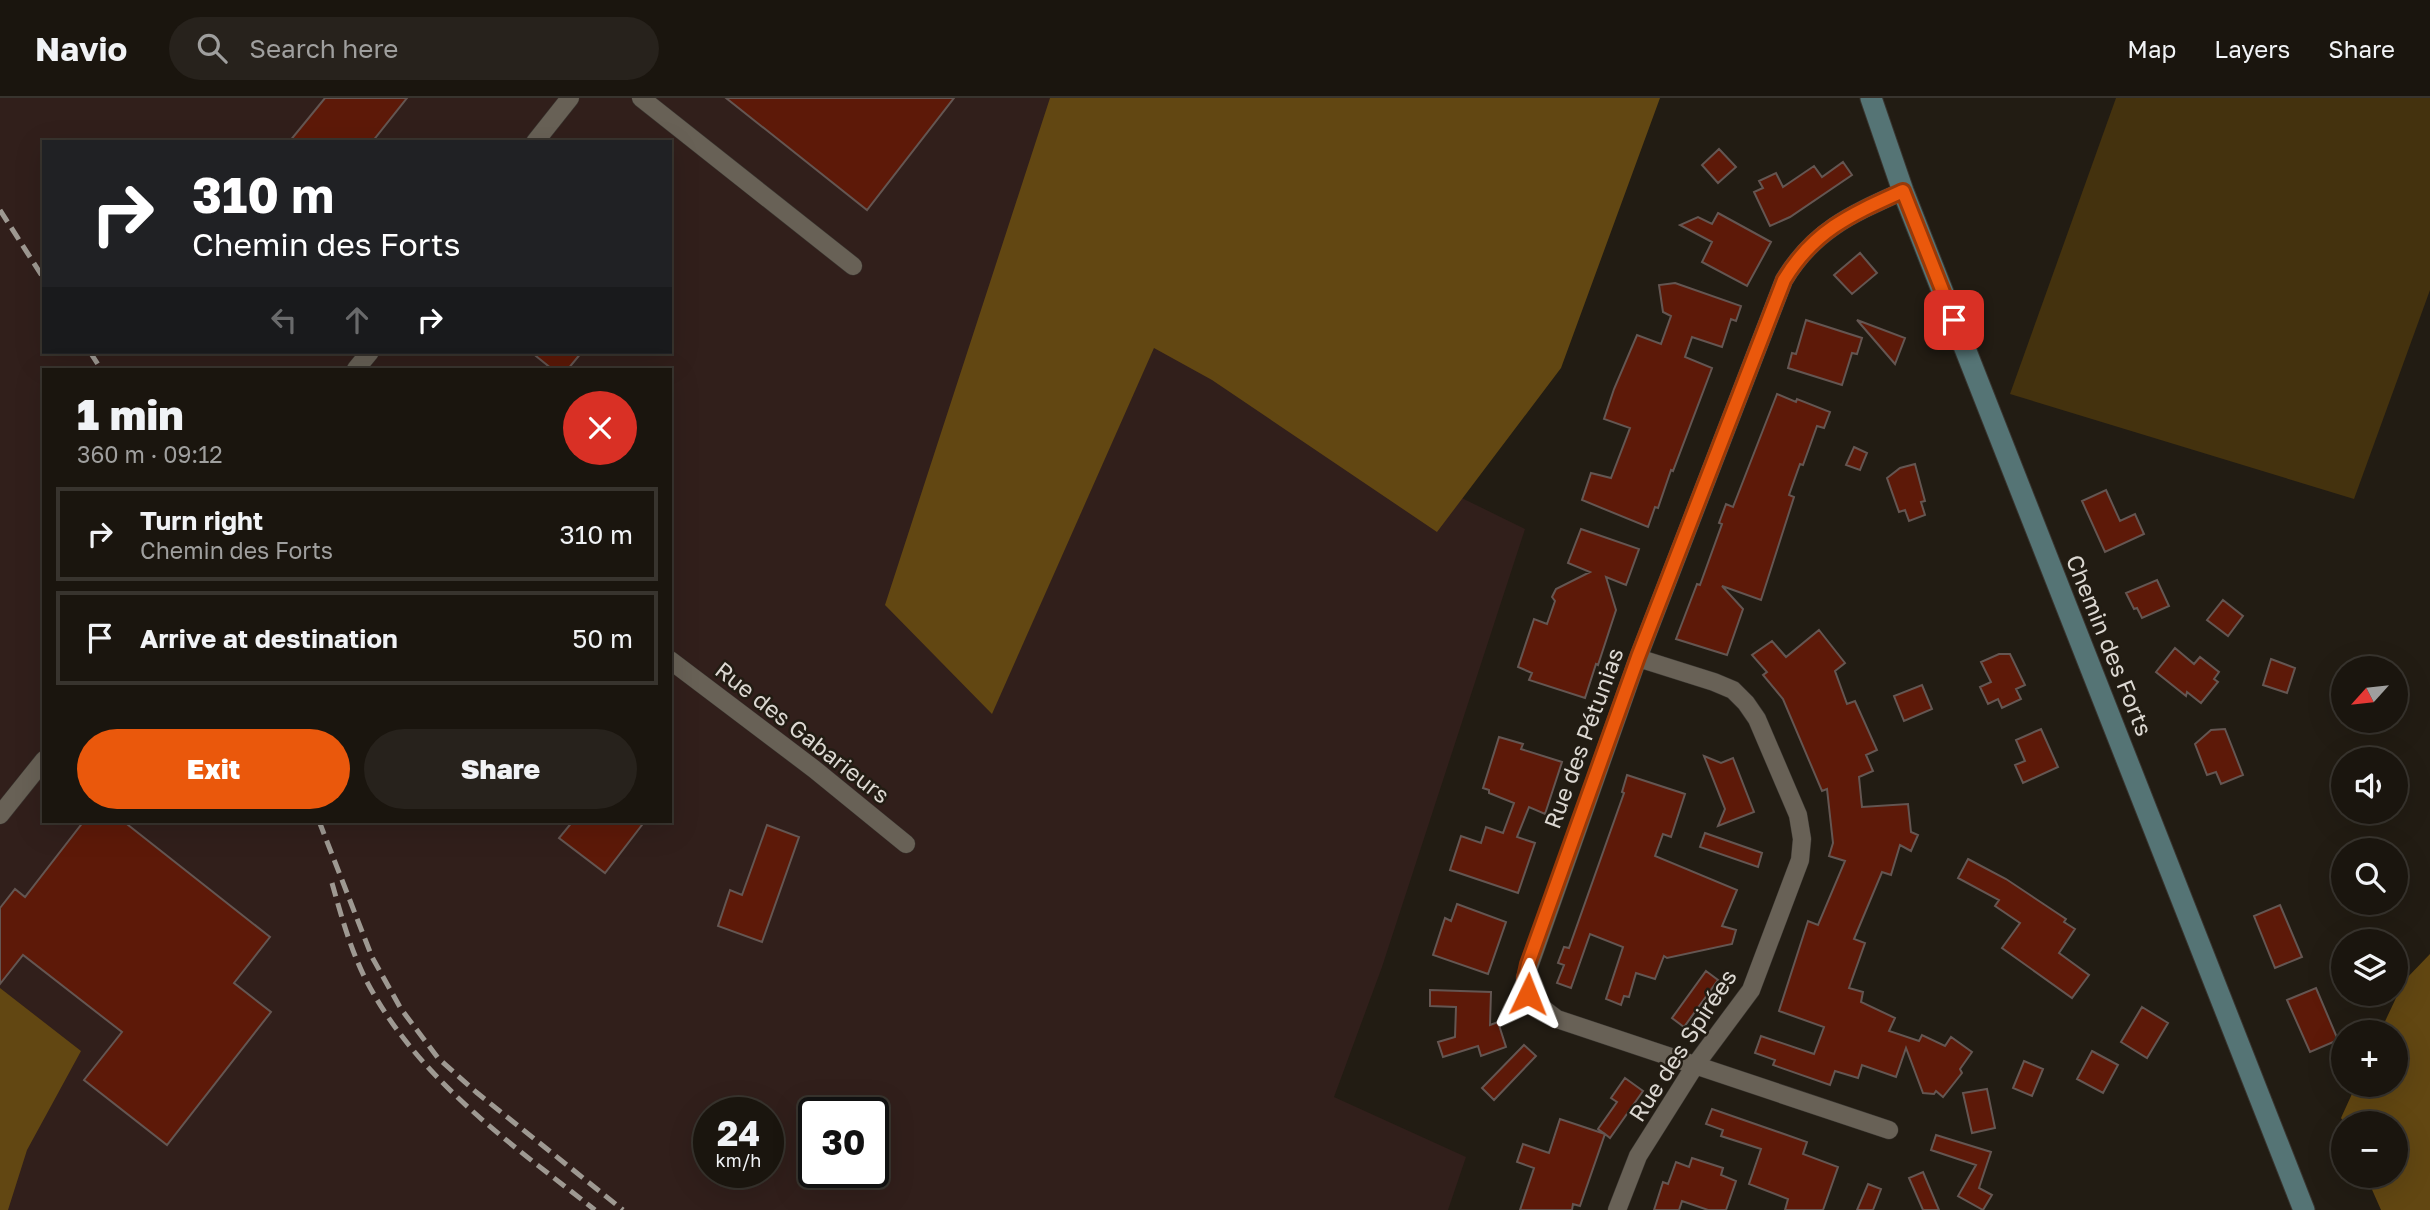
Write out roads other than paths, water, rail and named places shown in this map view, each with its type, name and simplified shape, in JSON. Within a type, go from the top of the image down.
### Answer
[{"type":"street","points":[[537,140],[570,98]]},
{"type":"street","points":[[641,98],[853,265]]},
{"type":"street","name":"Chemin des Forts","points":[[1871,98],[1903,191],[2304,1210]]},
{"type":"street","name":"Rue des Pétunias","points":[[1889,1130],[1557,1019],[1528,994],[1525,978],[1638,657],[1784,280],[1797,258],[1818,237],[1853,214],[1903,191]]},
{"type":"street","points":[[357,368],[368,354]]},
{"type":"street","name":"Rue des Spirées","points":[[1617,1210],[1638,1156],[1696,1064],[1751,990],[1800,860],[1802,839],[1798,815],[1757,719],[1746,703],[1733,690],[1638,657]]},
{"type":"street","name":"Rue des Gabarieurs","points":[[672,662],[814,769],[906,844]]},
{"type":"street","points":[[0,815],[42,762]]},
{"type":"railway","points":[[0,210],[42,276]]},
{"type":"railway","points":[[91,354],[100,368]]},
{"type":"railway","points":[[320,823],[372,957],[401,1009],[438,1058],[476,1092],[623,1210]]},
{"type":"railway","points":[[332,883],[350,943],[365,978],[410,1047],[467,1106],[595,1210]]}]
